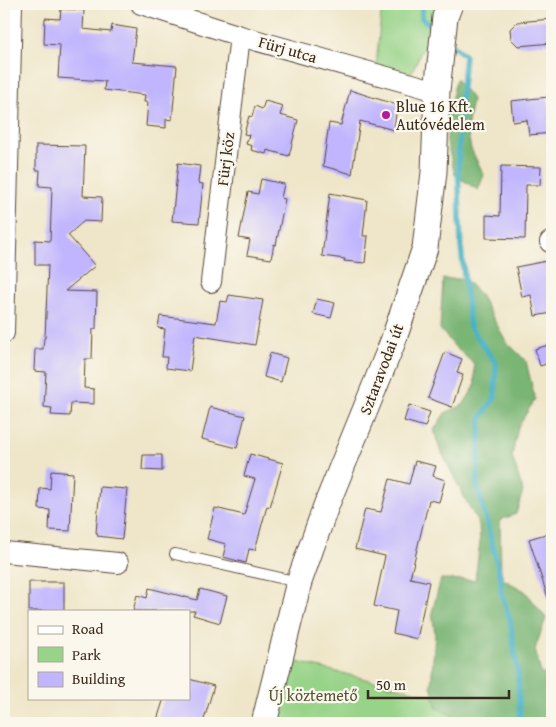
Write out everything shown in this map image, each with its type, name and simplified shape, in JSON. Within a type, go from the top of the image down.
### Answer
[{"type":"street","points":[[4,333],[12,4]]},
{"type":"street","name":"Fürj utca","points":[[141,4],[240,36],[437,87]]},
{"type":"street","name":"Sztaravodai út","points":[[264,723],[299,582],[326,506],[392,344],[425,248],[434,172],[437,87],[448,11]]},
{"type":"street","name":"Fürj köz","points":[[211,282],[240,36]]},
{"type":"street","points":[[4,552],[118,564]]},
{"type":"lane","points":[[175,554],[299,582]]},
{"type":"green space","points":[[382,4],[443,4],[411,74],[376,65]]},
{"type":"green space","points":[[456,79],[472,99],[467,129],[471,149],[484,175],[478,190],[455,175],[447,143],[447,120]]},
{"type":"green space","points":[[443,279],[465,279],[479,293],[506,341],[526,361],[535,399],[518,427],[512,456],[523,491],[516,514],[500,520],[501,578],[525,591],[546,618],[535,649],[541,674],[552,675],[552,723],[467,723],[437,708],[431,686],[435,634],[432,612],[441,579],[475,580],[480,542],[479,524],[439,447],[434,430],[445,413],[463,405],[475,386],[474,364],[455,347],[440,329]]},
{"type":"green space","name":"Új köztemető","points":[[293,661],[478,707],[485,723],[277,723]]},
{"type":"building","points":[[61,9],[84,10],[83,29],[111,32],[112,25],[136,29],[132,62],[177,66],[172,120],[166,119],[166,128],[146,126],[148,102],[144,102],[145,95],[104,90],[105,81],[58,78],[60,45],[44,44],[45,18],[60,19]]},
{"type":"building","points":[[552,19],[552,43],[518,46],[511,39],[510,29],[517,22]]},
{"type":"building","points":[[350,90],[397,105],[394,130],[360,121],[352,174],[323,166],[329,123],[341,125]]},
{"type":"building","points":[[548,97],[552,133],[529,135],[527,120],[513,122],[511,101]]},
{"type":"building","points":[[265,101],[283,106],[280,115],[298,120],[289,156],[267,150],[266,154],[251,150],[252,146],[246,144],[249,135],[244,134],[249,116],[252,117],[255,106],[262,109]]},
{"type":"building","points":[[36,145],[85,146],[83,196],[102,197],[101,222],[84,221],[68,235],[95,266],[65,291],[97,292],[96,329],[93,329],[92,359],[85,359],[84,388],[94,389],[94,404],[71,403],[70,416],[51,415],[52,408],[44,407],[46,372],[34,371],[35,349],[43,349],[45,338],[48,265],[35,265],[35,240],[50,241],[52,187],[39,186],[40,170],[36,170]]},
{"type":"building","points":[[178,163],[200,166],[198,183],[203,184],[199,223],[172,221]]},
{"type":"building","points":[[501,166],[541,167],[540,185],[526,185],[525,239],[486,238],[486,215],[500,216]]},
{"type":"building","points":[[261,179],[284,184],[281,198],[285,199],[276,245],[274,244],[271,259],[247,255],[250,240],[239,238],[248,192],[258,194]]},
{"type":"building","points":[[330,193],[367,200],[363,236],[368,236],[365,263],[322,256]]},
{"type":"building","points":[[552,260],[552,313],[535,316],[531,295],[522,297],[516,267]]},
{"type":"building","points":[[229,295],[263,300],[255,345],[195,335],[190,371],[166,368],[167,357],[162,357],[165,329],[158,328],[160,316],[216,323],[220,301],[227,302]]},
{"type":"building","points":[[317,299],[335,303],[331,318],[313,314]]},
{"type":"building","points":[[552,344],[552,362],[540,366],[535,349]]},
{"type":"building","points":[[445,352],[462,359],[457,373],[463,375],[452,407],[428,398]]},
{"type":"building","points":[[270,353],[287,358],[281,382],[264,377]]},
{"type":"building","points":[[409,405],[430,412],[425,427],[404,421]]},
{"type":"building","points":[[210,407],[245,416],[237,448],[202,439]]},
{"type":"building","points":[[250,454],[283,463],[270,507],[267,506],[255,550],[249,549],[246,563],[223,557],[226,544],[207,539],[215,508],[244,515],[255,479],[244,476]]},
{"type":"building","points":[[143,455],[162,455],[162,471],[142,470]]},
{"type":"building","points":[[415,461],[436,466],[433,476],[445,480],[439,502],[429,500],[410,578],[429,582],[417,639],[393,633],[397,611],[374,606],[385,556],[355,549],[365,509],[381,512],[390,479],[409,484]]},
{"type":"building","points":[[51,471],[73,473],[70,531],[49,530],[50,510],[39,509],[40,488],[50,489]]},
{"type":"building","points":[[100,487],[127,489],[122,539],[97,536]]},
{"type":"building","points":[[552,532],[552,600],[549,601],[529,539]]},
{"type":"building","points":[[29,582],[64,582],[64,610],[29,610]]},
{"type":"building","points":[[149,588],[197,600],[200,589],[227,596],[220,623],[193,615],[195,611],[190,610],[133,610],[137,595],[147,598]]},
{"type":"building","points":[[190,679],[214,686],[203,723],[156,723],[163,700],[190,700]]},
{"type":"waterway","points":[[422,4],[422,18],[436,30]]},
{"type":"waterway","points":[[449,42],[465,56],[458,163],[461,247],[470,327],[496,363],[495,397],[481,418],[477,484],[501,579],[501,592],[510,619],[518,675],[520,723]]},
{"type":"place","name":"Blue 16 Kft. Autóvédelem","points":[[386,115]]}]
